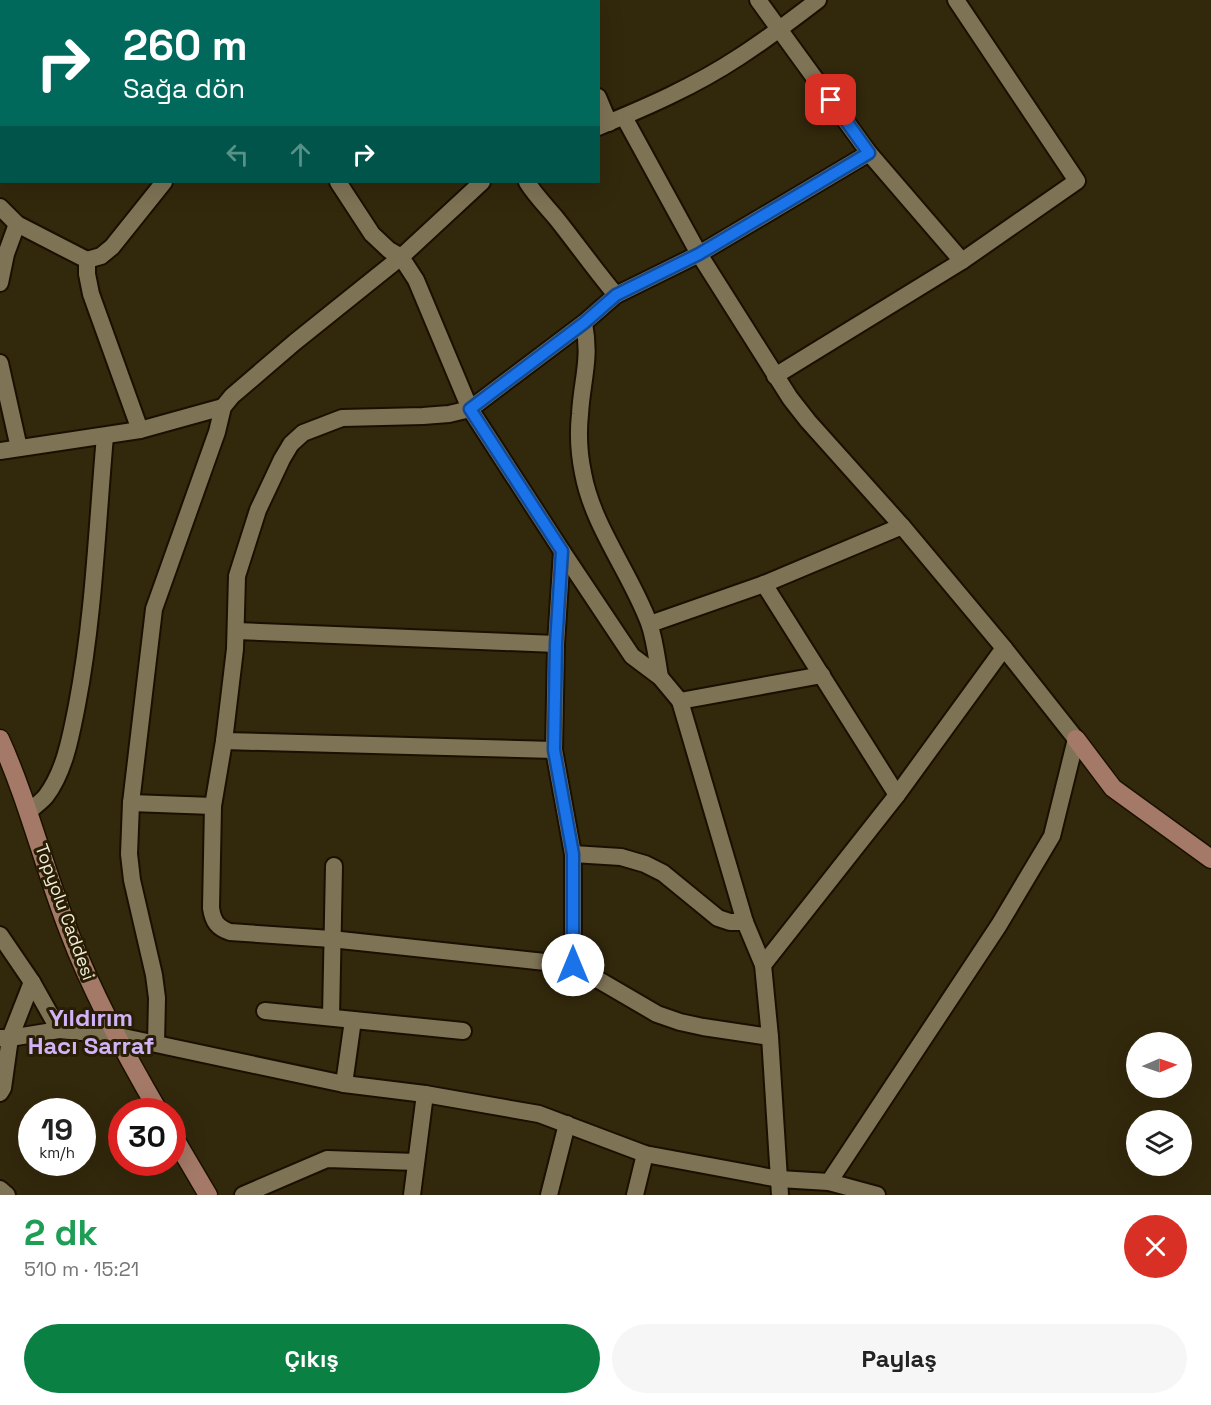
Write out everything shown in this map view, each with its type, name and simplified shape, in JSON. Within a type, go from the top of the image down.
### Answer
[{"type":"street","points":[[758,0],[869,153],[962,261]]},
{"type":"street","points":[[611,122],[708,76],[780,29],[818,0]]},
{"type":"street","points":[[775,376],[962,261],[1077,181],[956,0]]},
{"type":"street","points":[[600,101],[611,122],[699,254],[775,376],[808,421],[902,526],[1004,648],[1113,788],[1211,859]]},
{"type":"street","points":[[770,1037],[703,1027],[657,1014],[573,965],[333,939],[230,932],[217,925],[212,917],[211,908],[213,806],[224,741],[236,631],[237,576],[258,510],[291,444],[303,433],[342,418],[423,416],[449,414],[470,409],[584,323],[616,295],[699,254],[869,153]]},
{"type":"street","points":[[0,207],[17,224],[87,260],[101,256],[112,247],[163,183]]},
{"type":"street","points":[[339,183],[372,234],[389,250],[401,257],[416,280],[470,409],[562,551],[632,656],[660,677],[681,701],[745,922],[763,965],[770,1037],[779,1187]]},
{"type":"street","points":[[156,1043],[157,998],[154,975],[132,879],[129,854],[131,803],[154,609],[217,432],[223,407],[232,396],[295,342],[401,257],[481,183]]},
{"type":"street","points":[[528,183],[616,295]]},
{"type":"street","points":[[0,283],[6,254],[17,224]]},
{"type":"street","points":[[87,260],[91,294],[140,430]]},
{"type":"street","points":[[584,323],[588,344],[588,363],[580,413],[579,444],[583,474],[592,505],[650,624],[660,677]]},
{"type":"street","points":[[0,363],[19,448]]},
{"type":"street","points":[[0,451],[140,430],[223,407]]},
{"type":"street","points":[[29,811],[47,794],[58,774],[68,748],[74,719],[86,657],[94,590],[105,436]]},
{"type":"street","points":[[650,624],[764,584],[902,526]]},
{"type":"street","points":[[562,551],[556,644],[554,750],[573,854],[573,965]]},
{"type":"street","points":[[764,584],[897,795]]},
{"type":"street","points":[[236,631],[556,644]]},
{"type":"street","points":[[763,965],[897,795],[1004,648]]},
{"type":"street","points":[[681,701],[822,675]]},
{"type":"street","name":"Topyolu Caddesi","points":[[0,739],[29,811],[69,932],[114,1035],[151,1098]]},
{"type":"street","points":[[829,1182],[999,925],[1052,836],[1076,739]]},
{"type":"street","points":[[224,741],[554,750]]},
{"type":"street","points":[[131,803],[213,806]]},
{"type":"street","points":[[573,854],[621,857],[645,864],[663,873],[718,918],[730,922],[745,922]]},
{"type":"street","points":[[332,1017],[334,866]]},
{"type":"street","points":[[0,935],[32,982],[59,1030]]},
{"type":"street","points":[[0,1093],[3,1088],[5,1038],[32,982]]},
{"type":"street","points":[[265,1011],[463,1031]]},
{"type":"street","points":[[344,1084],[353,1020]]},
{"type":"street","points":[[5,1038],[59,1030],[114,1035],[344,1084],[425,1094],[539,1114],[645,1154],[779,1187],[829,1182],[856,1192],[877,1195]]},
{"type":"street","points":[[412,1195],[425,1094]]},
{"type":"street","points":[[549,1195],[567,1124]]},
{"type":"street","points":[[635,1195],[645,1154]]},
{"type":"street","points":[[186,1158],[208,1195]]},
{"type":"street","points":[[243,1195],[327,1159],[416,1162]]},
{"type":"street","points":[[0,1189],[7,1195]]},
{"type":"district","name":"Yıldırım Hacı Sarraf","points":[[91,1032]]},
{"type":"route","points":[[573,965],[573,854],[554,750],[556,644],[562,551],[470,409],[584,323],[616,295],[699,254],[869,153],[831,100]]}]
